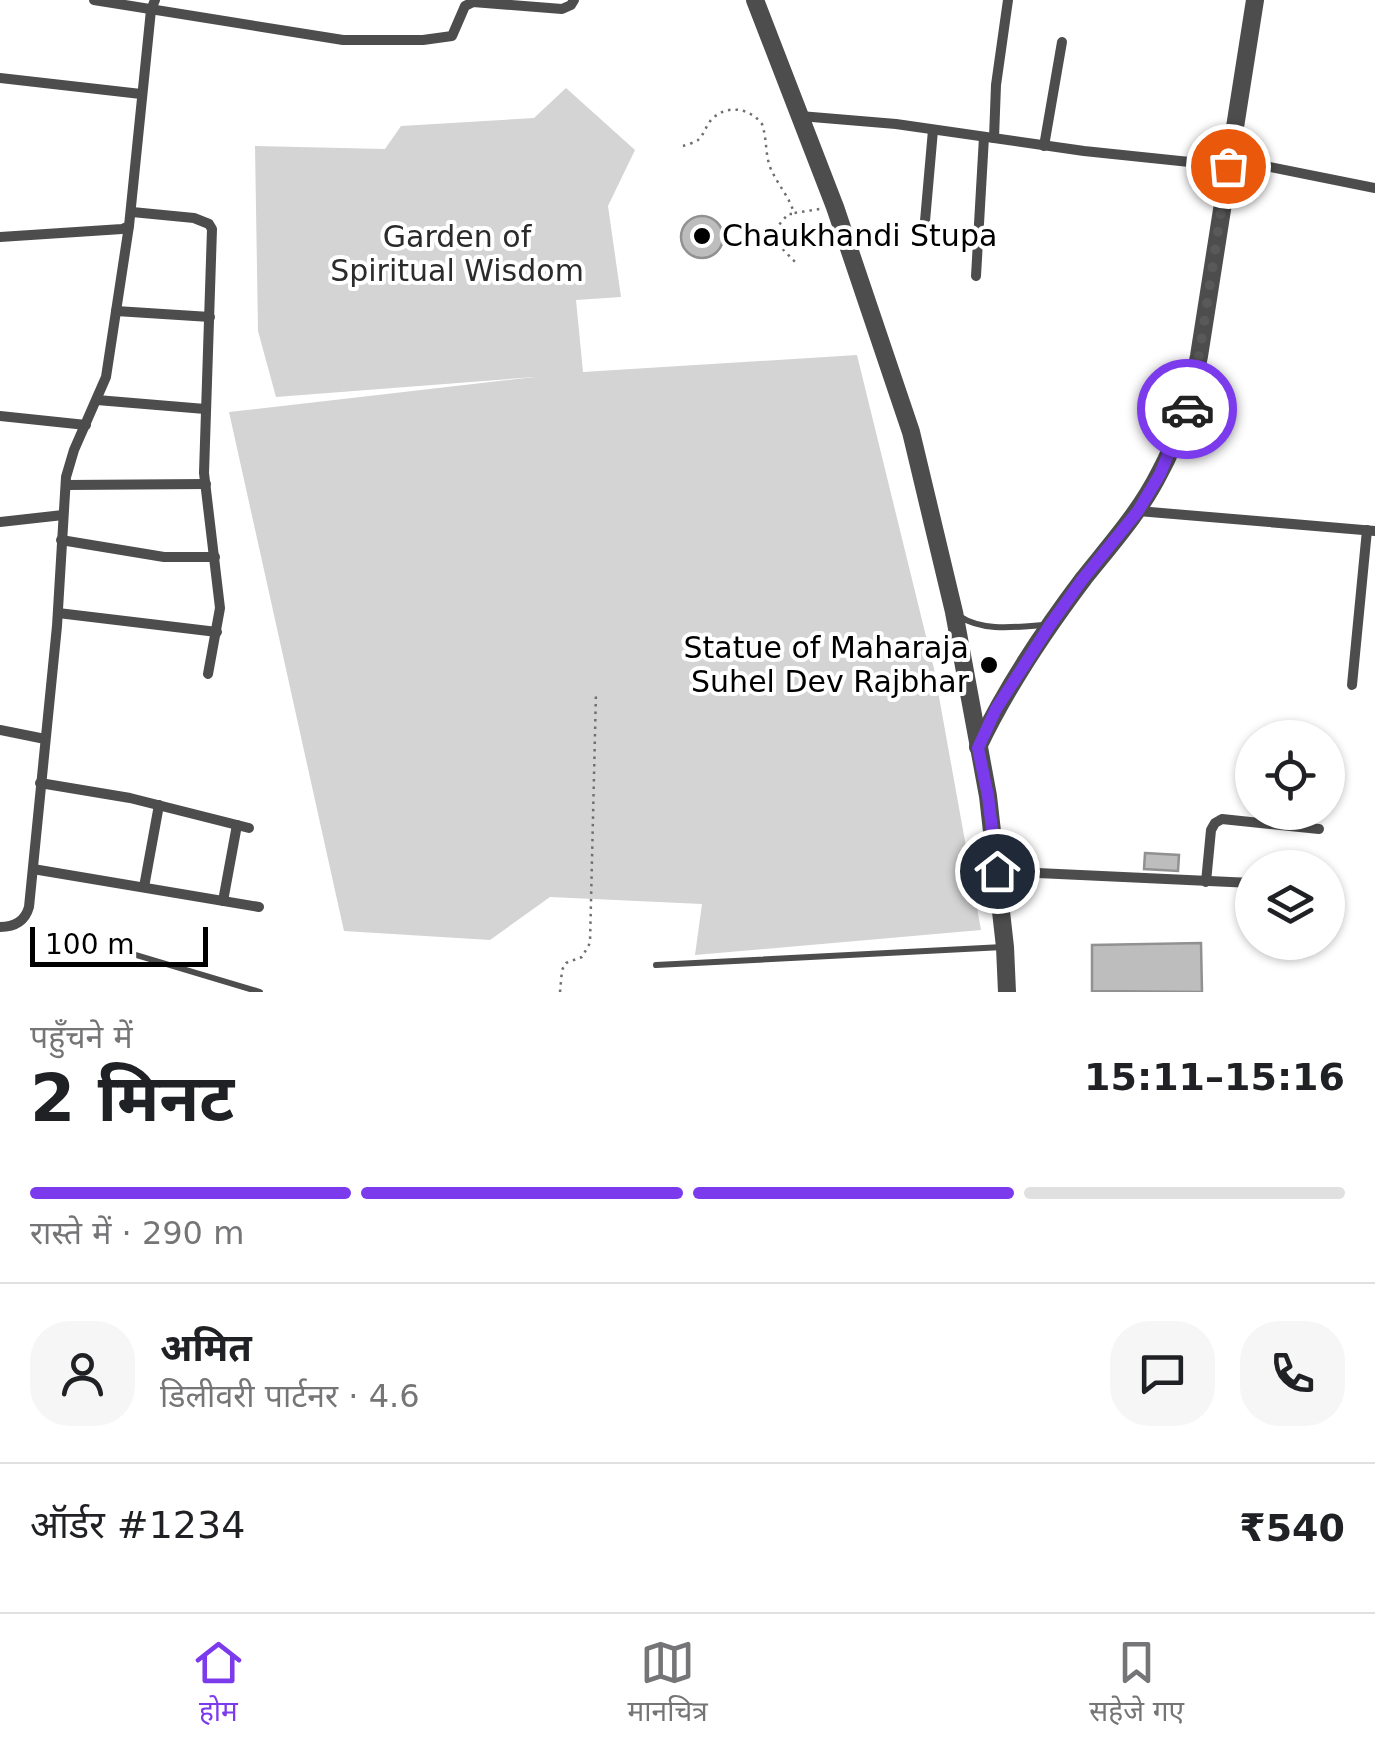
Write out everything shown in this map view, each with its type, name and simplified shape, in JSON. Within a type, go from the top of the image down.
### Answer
[{"type":"street","points":[[94,0],[153,5],[343,40],[452,36],[465,6],[473,2],[562,9],[574,0]]},
{"type":"street","points":[[756,0],[836,207],[911,432],[954,612],[988,796],[1007,992]]},
{"type":"street","points":[[976,276],[1008,0]]},
{"type":"street","points":[[978,748],[996,709],[1050,625],[1138,511],[1160,474],[1188,406],[1256,0]]},
{"type":"street","points":[[0,927],[18,924],[27,914],[58,613],[66,485],[74,450],[106,377],[132,212],[153,5]]},
{"type":"street","points":[[1044,146],[1062,42]]},
{"type":"street","points":[[0,78],[142,94]]},
{"type":"street","points":[[800,116],[1044,146],[1229,162],[1375,188]]},
{"type":"street","points":[[924,221],[933,130]]},
{"type":"street","points":[[132,212],[194,218],[210,224],[212,229],[206,484],[220,608],[208,674]]},
{"type":"street","points":[[0,237],[129,226]]},
{"type":"street","points":[[116,311],[210,317]]},
{"type":"street","points":[[97,400],[205,409]]},
{"type":"street","points":[[0,416],[86,425]]},
{"type":"street","points":[[66,485],[206,484]]},
{"type":"street","points":[[1138,511],[1371,531],[1352,684]]},
{"type":"street","points":[[0,522],[63,514]]},
{"type":"street","points":[[61,540],[164,557],[215,557]]},
{"type":"street","points":[[58,613],[217,632]]},
{"type":"street","points":[[0,730],[45,739]]},
{"type":"street","points":[[40,783],[159,805],[243,826],[222,901]]},
{"type":"street","points":[[144,888],[159,805]]},
{"type":"street","points":[[1206,882],[1211,830],[1222,819],[1235,820]]},
{"type":"street","points":[[33,869],[258,907]]},
{"type":"street","points":[[997,871],[1235,883]]},
{"type":"lane","points":[[954,612],[970,623],[990,626],[1050,625]]},
{"type":"lane","points":[[656,965],[1005,947]]},
{"type":"lane","points":[[126,952],[260,992]]},
{"type":"path","points":[[683,146],[696,141],[708,122],[720,113],[748,112],[765,130],[768,162],[794,213]]},
{"type":"path","points":[[796,263],[777,243],[778,226],[788,214],[836,207]]},
{"type":"path","points":[[560,992],[566,962],[582,957],[590,943],[596,692]]},
{"type":"green space","name":"Garden of Spiritual Wisdom","points":[[566,88],[635,150],[608,206],[621,297],[576,300],[583,372],[857,355],[934,669],[981,930],[695,955],[702,904],[550,897],[490,940],[344,931],[229,412],[535,377],[276,397],[258,331],[255,146],[385,149],[401,126],[534,118]]},
{"type":"building","name":"Chaukhandi Stupa","points":[[702,216],[717,222],[723,237],[717,252],[702,258],[687,252],[681,237],[687,222]]},
{"type":"building","points":[[1145,853],[1179,855],[1178,871],[1144,869]]},
{"type":"building","points":[[1201,943],[1202,992],[1092,991],[1092,945]]},
{"type":"way so far","points":[[1187,409],[1199,356],[1228,166]]},
{"type":"place","name":"Chaukhandi Stupa","points":[[702,236]]},
{"type":"place","name":"Statue of Maharaja Suhel Dev Rajbhar","points":[[989,665]]},
{"type":"route","points":[[997,871],[978,748],[996,709],[1050,625],[1138,511],[1160,474],[1187,409]]}]
